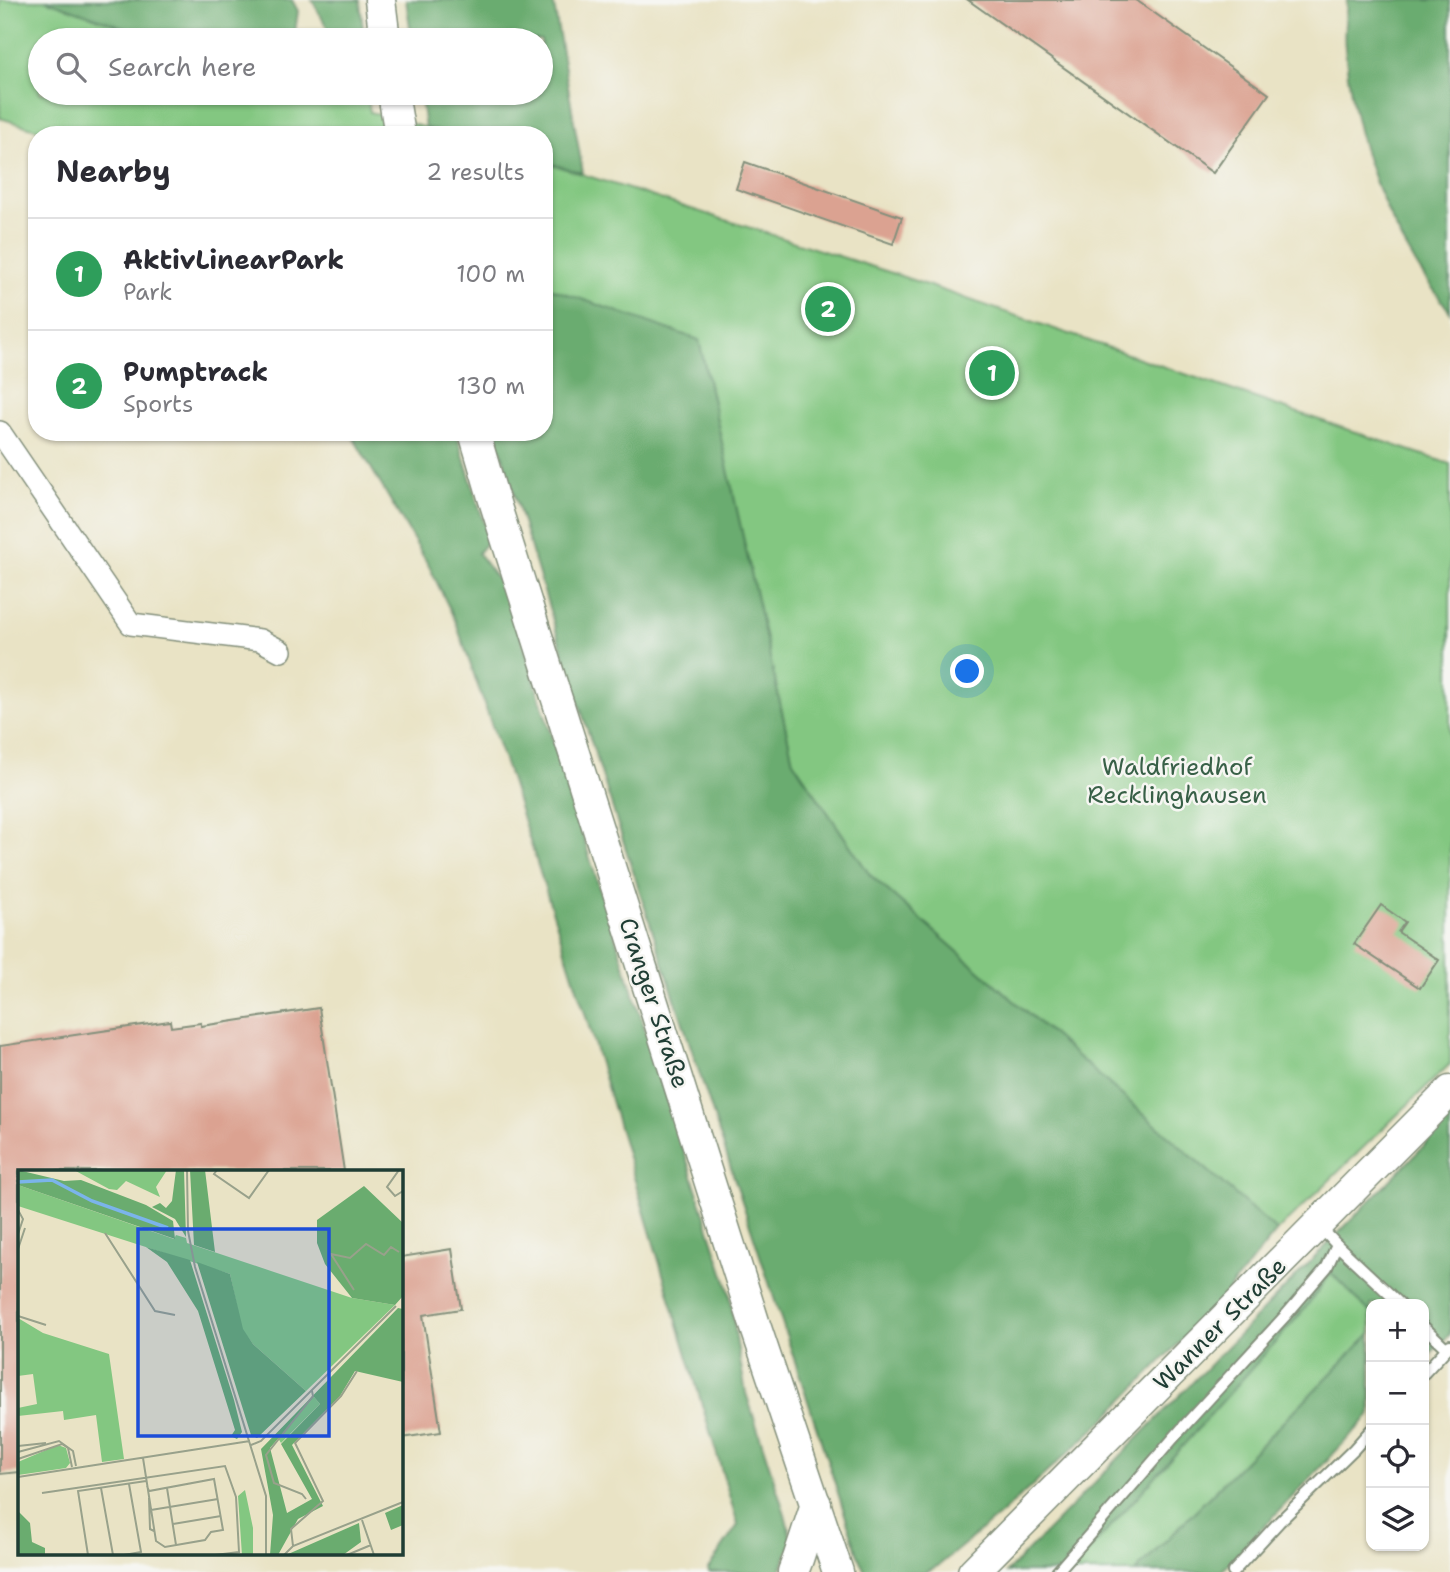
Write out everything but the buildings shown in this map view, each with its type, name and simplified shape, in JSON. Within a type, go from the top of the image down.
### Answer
[{"type":"main road","points":[[395,105],[398,126]]},
{"type":"main road","name":"Cranger Straße","points":[[477,441],[755,1325],[838,1572]]},
{"type":"main road","name":"Wanner Straße","points":[[958,1572],[982,1564],[1328,1235],[1450,1091]]},
{"type":"main road","points":[[793,1572],[816,1504]]},
{"type":"street","points":[[0,432],[131,624],[260,640],[281,651]]},
{"type":"lane","points":[[1328,1235],[1395,1299]]},
{"type":"lane","points":[[1057,1572],[1327,1267],[1328,1235]]},
{"type":"lane","points":[[1429,1331],[1448,1347],[1429,1368]]},
{"type":"lane","points":[[1233,1572],[1366,1436]]},
{"type":"green space","points":[[0,0],[45,0],[126,28],[28,28],[28,105],[369,105],[370,112],[419,126],[28,127],[0,118]]},
{"type":"green space","points":[[45,0],[292,0],[298,11],[296,28],[126,28]]},
{"type":"green space","points":[[312,0],[360,0],[363,28],[327,28]]},
{"type":"green space","points":[[406,0],[553,0],[583,173],[553,165],[553,126],[425,126],[422,105],[553,105],[553,28],[410,28]]},
{"type":"green space","points":[[1347,0],[1450,0],[1450,312],[1402,239],[1368,160],[1348,76],[1344,36]]},
{"type":"green space","name":"Waldfriedhof Recklinghausen","points":[[553,165],[895,274],[1450,464],[1450,1064],[1277,1231],[870,875],[793,761],[699,340],[553,291]]},
{"type":"green space","points":[[553,289],[699,340],[793,761],[870,875],[1277,1231],[1216,1305],[1103,1421],[1001,1514],[938,1566],[925,1572],[865,1572],[859,1558],[611,805],[498,441],[553,441]]},
{"type":"green space","points":[[355,441],[459,441],[489,539],[478,553],[507,592],[730,1294],[746,1393],[792,1542],[782,1567],[777,1572],[709,1572],[708,1569],[738,1525],[584,1010],[508,772],[455,620],[429,566]]},
{"type":"green space","points":[[1450,1119],[1450,1334],[1429,1355],[1429,1299],[1366,1299],[1366,1308],[1331,1273],[1302,1312],[1070,1572],[1007,1572]]},
{"type":"green space","points":[[1331,1273],[1366,1308],[1366,1338],[1135,1572],[1070,1572],[1302,1312]]},
{"type":"green space","points":[[1366,1338],[1366,1419],[1221,1572],[1135,1572]]},
{"type":"place","name":"Pumptrack","points":[[828,309]]},
{"type":"place","name":"AktivLinearPark","points":[[992,373]]}]
